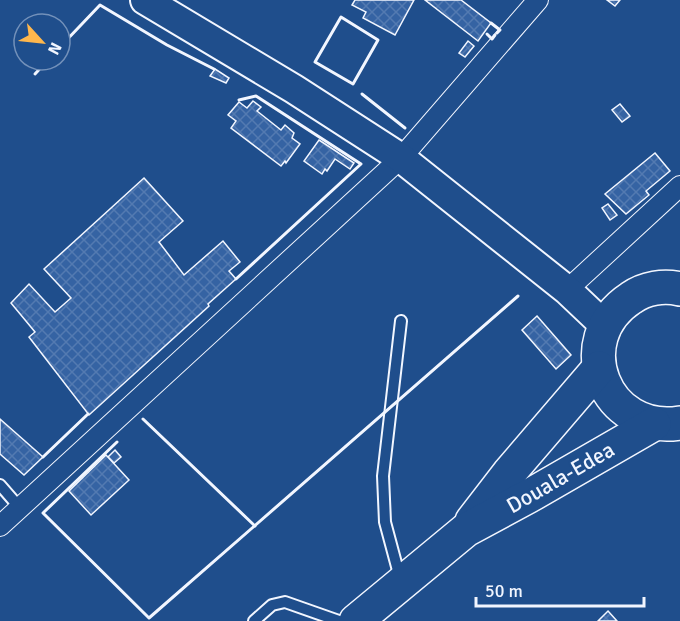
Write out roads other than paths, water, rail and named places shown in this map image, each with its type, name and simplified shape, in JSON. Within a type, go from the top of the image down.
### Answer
[{"type":"highway","points":[[667,423],[628,414],[609,394],[599,368],[600,339],[613,313],[635,295],[663,287],[679,288]]},
{"type":"highway","name":"Douala-Edea","points":[[466,530],[509,474],[599,368]]},
{"type":"highway","name":"Douala-Edea","points":[[356,621],[466,530],[667,423]]},
{"type":"main road","points":[[145,0],[294,88],[401,158],[567,290],[605,326]]},
{"type":"street","points":[[0,526],[401,158],[538,0]]},
{"type":"street","points":[[567,290],[680,186]]},
{"type":"lane","points":[[401,321],[383,476],[385,522],[401,583]]},
{"type":"lane","points":[[0,485],[20,507]]},
{"type":"lane","points":[[254,621],[272,605],[285,602],[339,621]]}]
